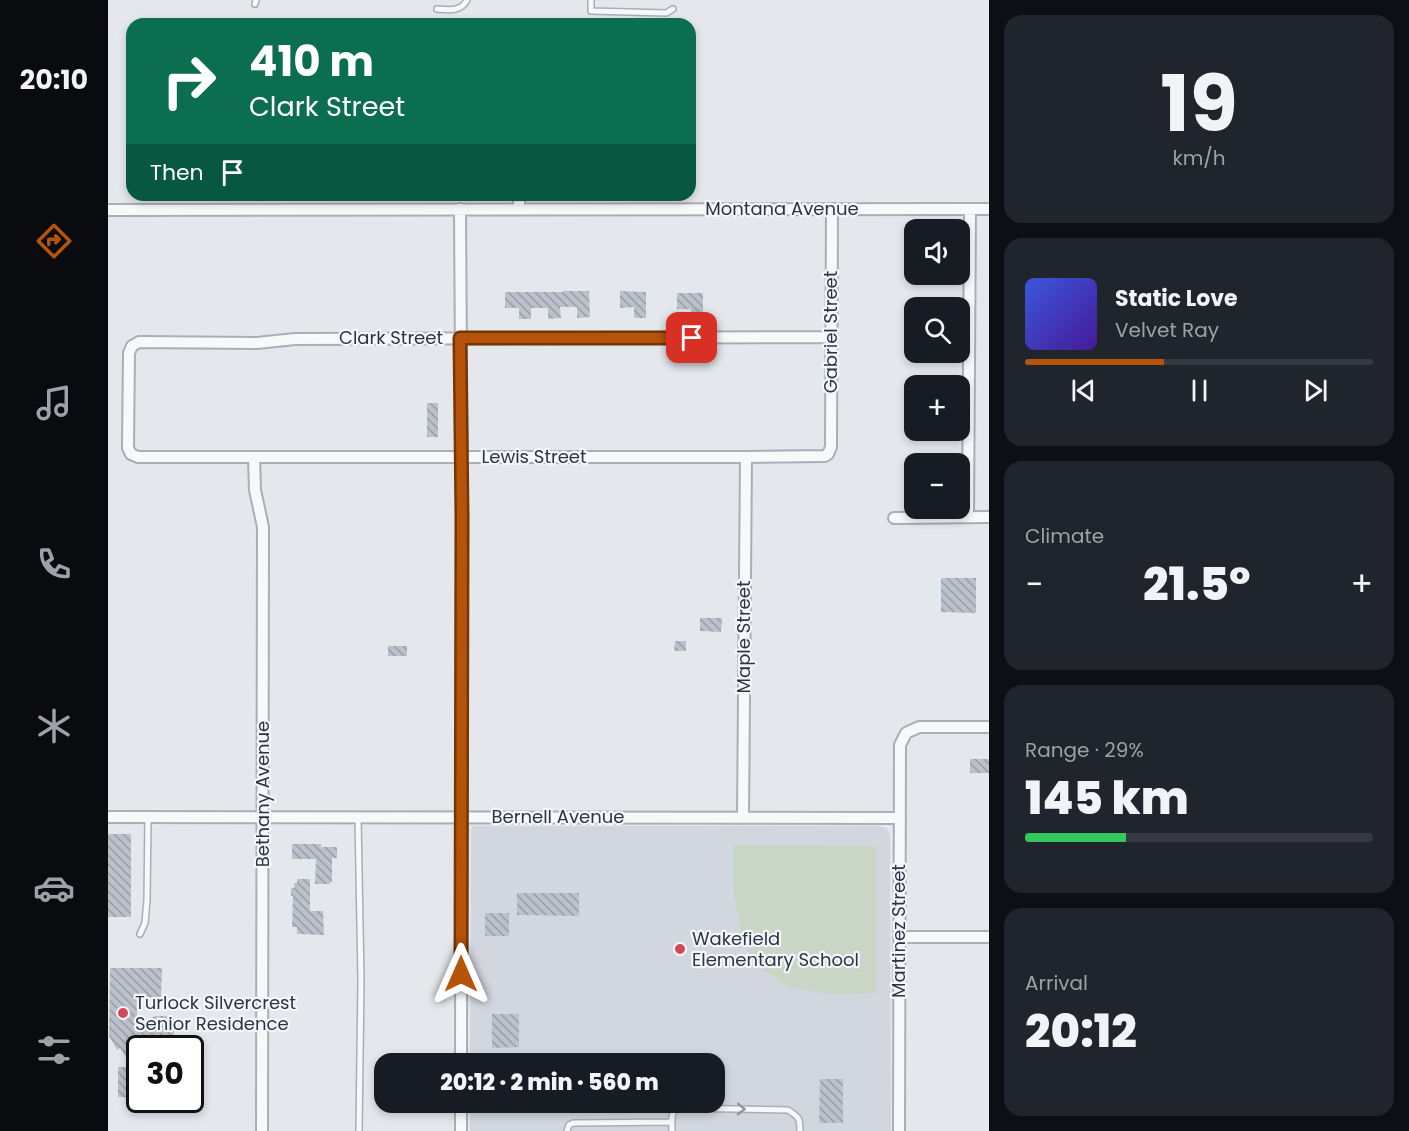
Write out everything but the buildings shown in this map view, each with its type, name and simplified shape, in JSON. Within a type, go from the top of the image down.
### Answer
[{"type":"street","points":[[519,201],[519,209]]},
{"type":"street","points":[[460,209],[461,1053]]},
{"type":"street","name":"Gabriel Street","points":[[828,454],[831,447],[832,209]]},
{"type":"street","points":[[968,453],[970,209]]},
{"type":"street","name":"Montana Avenue","points":[[108,210],[989,209]]},
{"type":"street","name":"Clark Street","points":[[131,454],[129,448],[129,353],[132,346],[139,342],[257,343],[295,339],[831,337]]},
{"type":"street","name":"Lewis Street","points":[[131,454],[138,457],[821,457],[828,454]]},
{"type":"street","name":"Bethany Avenue","points":[[254,457],[255,490],[263,527],[262,1131]]},
{"type":"street","name":"Maple Street","points":[[743,818],[746,457]]},
{"type":"street","points":[[970,517],[989,517]]},
{"type":"street","points":[[894,518],[904,518]]},
{"type":"street","name":"Martinez Street","points":[[899,1131],[899,750],[906,733],[919,727],[989,727]]},
{"type":"street","name":"Bernell Avenue","points":[[108,817],[899,818]]},
{"type":"street","points":[[899,937],[989,937]]},
{"type":"street","points":[[461,1113],[461,1131]]},
{"type":"lane","points":[[437,9],[453,10],[463,6],[467,0]]},
{"type":"lane","points":[[591,0],[591,11],[666,13],[673,9]]},
{"type":"lane","points":[[140,934],[146,924],[148,817]]},
{"type":"lane","points":[[358,817],[361,970],[359,1131]]},
{"type":"lane","points":[[672,1131],[674,1110],[677,1108],[788,1110],[800,1120],[800,1131]]},
{"type":"lane","points":[[567,1131],[569,1125],[573,1123],[672,1122]]},
{"type":"shaded area","name":"Wakefield Elementary School","points":[[473,826],[880,826],[887,828],[890,835],[891,1131],[470,1131],[470,1113],[725,1113],[725,1053],[470,1053],[471,830]]},
{"type":"green space","points":[[733,845],[876,846],[876,993],[829,994],[789,987],[756,965],[742,937],[734,894]]},
{"type":"place","name":"Wakefield Elementary School","points":[[680,949]]},
{"type":"place","name":"Turlock Silvercrest Senior Residence","points":[[123,1013]]},
{"type":"route","points":[[461,974],[460,338],[692,338]]}]
